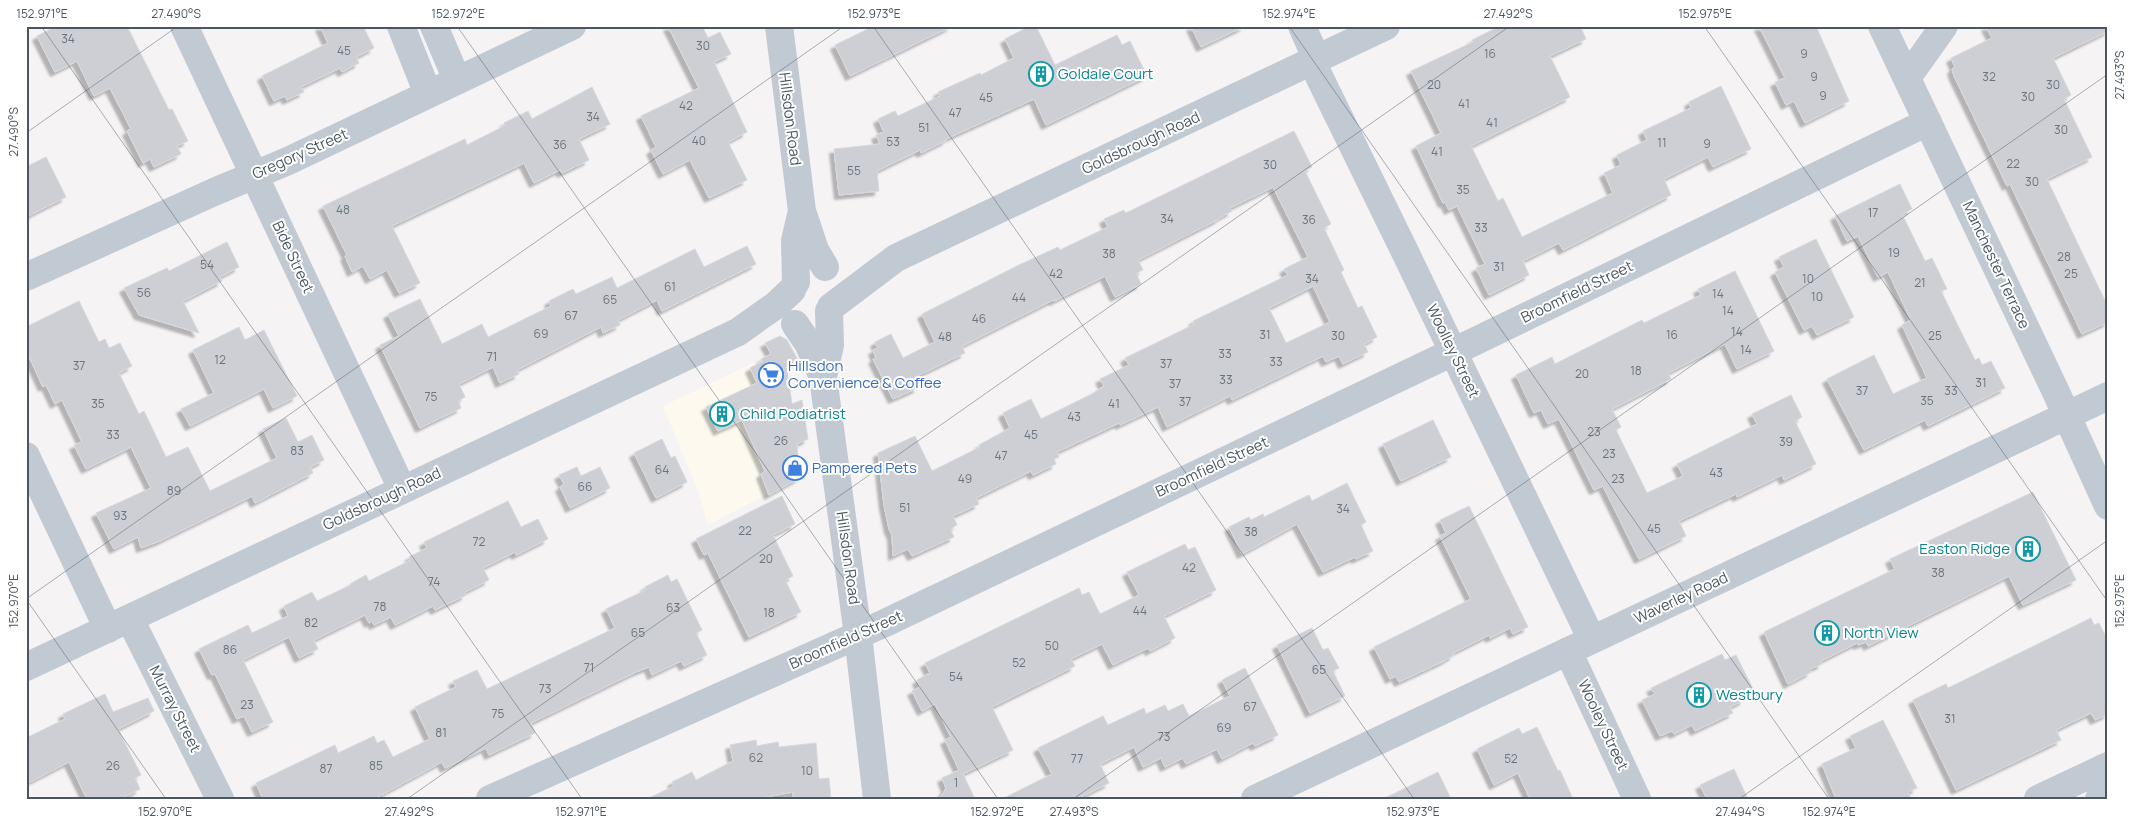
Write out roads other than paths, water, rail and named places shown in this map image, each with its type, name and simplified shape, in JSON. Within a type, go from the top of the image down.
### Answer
[{"type":"street","name":"Bide Street","points":[[184,26],[402,489]]},
{"type":"street","points":[[401,26],[428,94]]},
{"type":"street","points":[[434,26],[457,80]]},
{"type":"street","name":"Gregory Street","points":[[26,277],[288,161],[572,26]]},
{"type":"street","name":"Hillsdon Road","points":[[779,26],[802,211],[815,250],[826,267]]},
{"type":"street","name":"Woolley Street","points":[[1302,26],[1314,61],[1454,352],[1580,645]]},
{"type":"street","name":"Goldsbrough Road","points":[[830,309],[896,258],[1386,26]]},
{"type":"street","points":[[1907,78],[1944,26]]},
{"type":"street","name":"Manchester Terrace","points":[[1887,29],[1907,78],[2067,415],[2108,506]]},
{"type":"street","name":"Broomfield Street","points":[[490,799],[858,635],[1454,352],[1928,122]]},
{"type":"street","name":"Hillsdon Road","points":[[794,286],[796,236],[802,211]]},
{"type":"street","name":"Goldsbrough Road","points":[[826,267],[838,270],[846,269],[896,258]]},
{"type":"street","points":[[815,267],[826,267],[834,276],[836,287],[830,309],[820,323],[803,328],[794,324],[789,318],[787,309],[794,286],[808,271],[815,267]]},
{"type":"street","name":"Goldsbrough Road","points":[[26,667],[738,332],[776,305],[794,286]]},
{"type":"street","name":"Hillsdon Road","points":[[823,377],[830,345],[830,309]]},
{"type":"street","name":"Goldsbrough Road","points":[[738,332],[777,323],[794,324]]},
{"type":"street","name":"Hillsdon Road","points":[[794,324],[808,343],[823,377],[878,799]]},
{"type":"street","name":"Waverley Road","points":[[1255,799],[2108,396]]},
{"type":"street","name":"Murray Street","points":[[26,456],[119,624],[220,799]]},
{"type":"street","name":"Wooley Street","points":[[1580,645],[1637,799]]},
{"type":"street","points":[[2038,799],[2108,766]]},
{"type":"street","points":[[2099,799],[2108,794]]},
{"type":"place","name":"Goldale Court","points":[[1041,74]]},
{"type":"place","name":"Hillsdon Convenience & Coffee","points":[[771,375]]},
{"type":"place","name":"Child Podiatrist","points":[[722,414]]},
{"type":"place","name":"Pampered Pets","points":[[795,468]]},
{"type":"place","name":"Easton Ridge","points":[[2028,549]]},
{"type":"place","name":"North View","points":[[1827,633]]},
{"type":"place","name":"Westbury","points":[[1699,695]]}]
